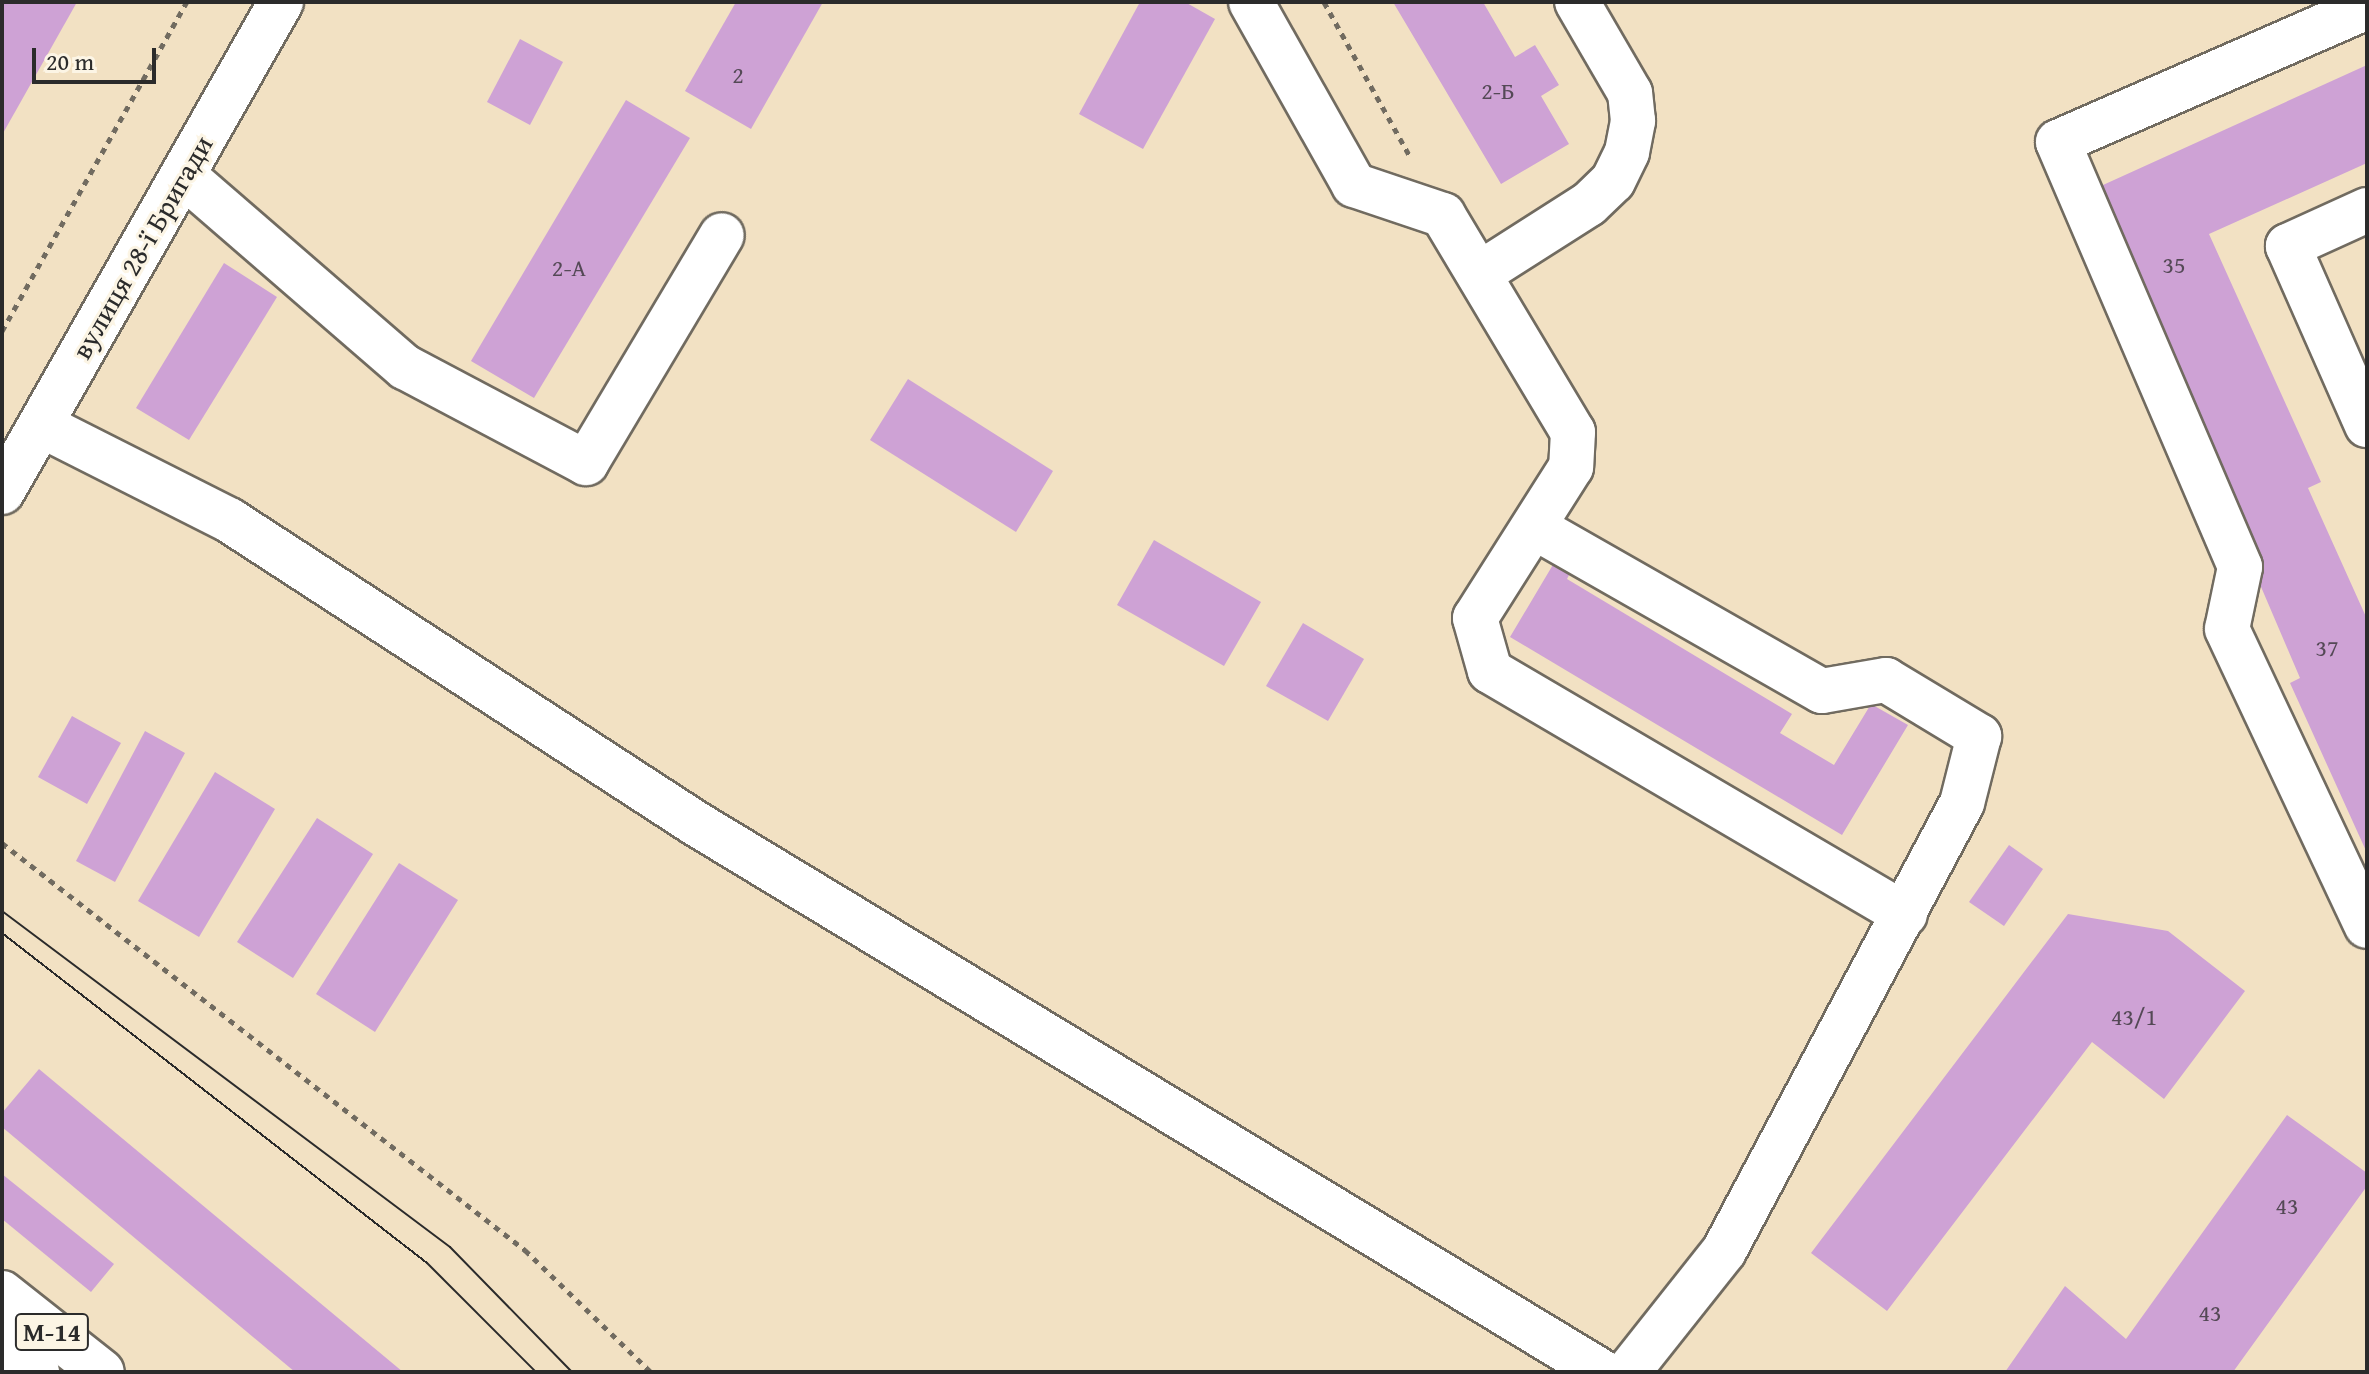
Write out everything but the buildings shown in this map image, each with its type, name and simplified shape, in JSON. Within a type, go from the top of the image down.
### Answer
[{"type":"main road","name":"вулиця 28-ї Бригади","points":[[2,492],[281,2]]},
{"type":"main road","points":[[1251,2],[1354,185],[1443,215],[1573,432],[1571,467],[1475,618],[1490,671],[1905,914]]},
{"type":"main road","points":[[1479,274],[1589,204],[1613,181],[1627,152],[1633,121],[1630,93],[1577,2]]},
{"type":"main road","points":[[2367,7],[2058,142],[2240,567],[2227,629],[2367,926]]},
{"type":"main road","points":[[183,175],[405,367],[586,463],[722,235]]},
{"type":"main road","points":[[2367,210],[2288,246],[2367,425]]},
{"type":"main road","points":[[41,425],[229,520],[695,823],[1602,1372]]},
{"type":"main road","points":[[1534,527],[1822,691],[1886,680],[1979,736],[1962,803],[1724,1251],[1628,1372]]},
{"type":"main road","name":"М-14","points":[[2,1293],[102,1372]]},
{"type":"main road","name":"М-14","points":[[2,1344],[37,1372]]},
{"type":"path","points":[[2,331],[187,2]]},
{"type":"path","points":[[1324,2],[1443,215]]},
{"type":"path","points":[[2,843],[525,1250],[651,1372]]},
{"type":"tram line","points":[[2,911],[450,1247],[572,1372]]},
{"type":"tram line","points":[[2,933],[427,1263],[536,1372]]}]
